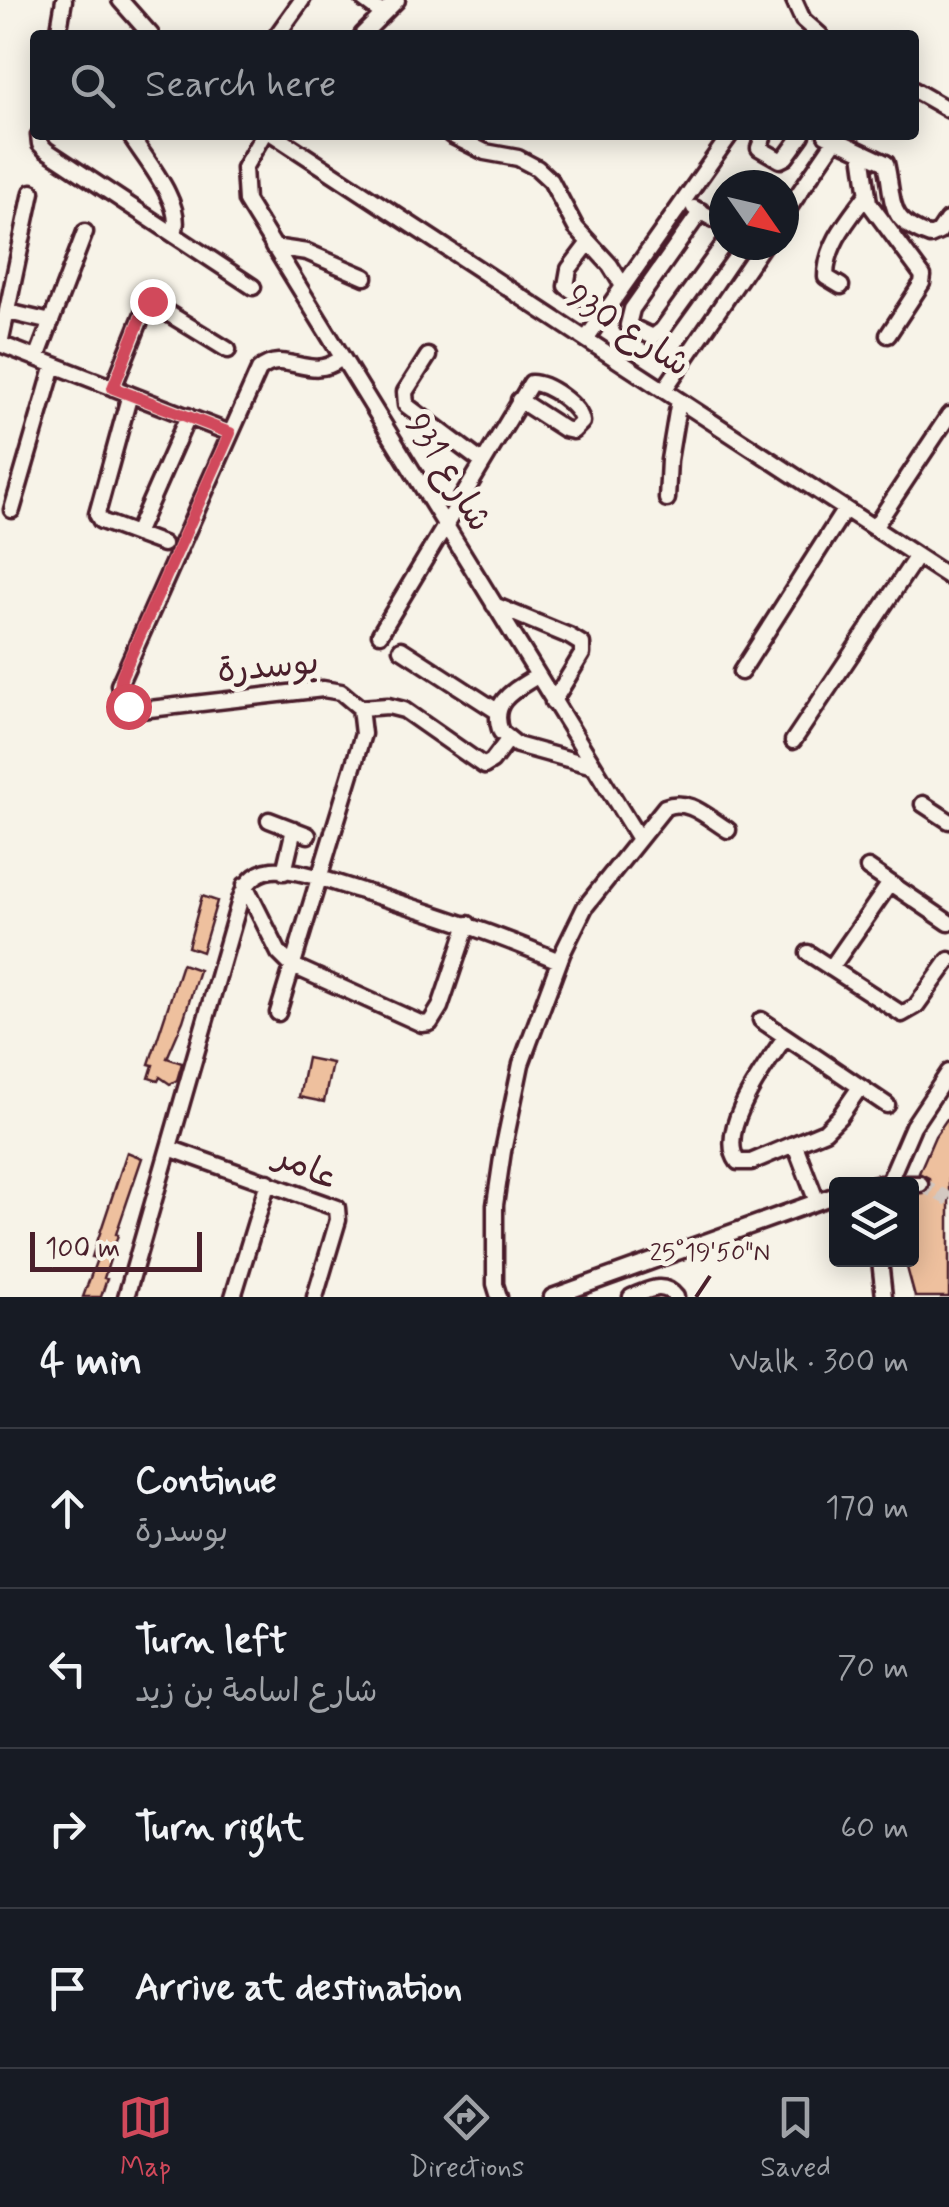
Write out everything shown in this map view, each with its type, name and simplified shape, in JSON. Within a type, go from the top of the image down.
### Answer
[{"type":"street","points":[[59,30],[64,0]]},
{"type":"street","points":[[120,0],[147,30]]},
{"type":"street","points":[[281,30],[302,0]]},
{"type":"street","points":[[364,0],[383,14]]},
{"type":"street","points":[[367,30],[396,0]]},
{"type":"street","points":[[794,0],[802,20],[814,30]]},
{"type":"street","points":[[796,30],[802,20]]},
{"type":"street","points":[[919,93],[949,110]]},
{"type":"street","points":[[40,140],[46,150],[253,287]]},
{"type":"street","points":[[133,140],[176,209],[178,224],[174,233]]},
{"type":"street","name":"شارع 931","points":[[260,140],[247,158],[243,190],[273,247],[638,838]]},
{"type":"street","name":"شارع 930","points":[[282,140],[949,577]]},
{"type":"street","points":[[461,140],[485,152],[518,158],[538,168],[551,181],[576,228],[624,286]]},
{"type":"street","points":[[586,339],[726,140]]},
{"type":"street","points":[[762,140],[759,148],[780,160],[798,140]]},
{"type":"street","points":[[799,191],[831,140]]},
{"type":"street","points":[[838,140],[888,166],[890,203],[904,222],[930,236],[939,232],[947,220]]},
{"type":"street","points":[[862,153],[866,196],[872,209],[923,276],[922,284],[888,336]]},
{"type":"street","points":[[32,192],[0,344],[230,433]]},
{"type":"street","points":[[842,286],[826,277],[828,258],[840,232],[866,196]]},
{"type":"street","points":[[683,201],[709,217]]},
{"type":"street","points":[[701,212],[632,309],[628,324],[653,337],[712,260]]},
{"type":"street","points":[[37,358],[85,232]]},
{"type":"street","points":[[588,244],[569,269],[566,286],[604,313]]},
{"type":"street","points":[[273,247],[307,252],[365,276]]},
{"type":"street","points":[[664,390],[752,260]]},
{"type":"street","points":[[113,388],[148,301],[228,350]]},
{"type":"street","points":[[8,312],[51,322]]},
{"type":"street","points":[[428,356],[405,392],[406,405],[482,462]]},
{"type":"street","name":"بوسدرة","points":[[278,1013],[363,734],[360,708],[352,698],[334,690],[135,709],[122,699],[119,685],[262,366],[278,361],[320,369],[340,359]]},
{"type":"street","points":[[12,510],[54,365]]},
{"type":"street","points":[[130,394],[96,514],[102,521],[162,544]]},
{"type":"street","points":[[380,634],[520,400]]},
{"type":"street","points":[[667,499],[679,400]]},
{"type":"street","points":[[874,528],[949,415]]},
{"type":"street","points":[[136,534],[188,416]]},
{"type":"street","points":[[741,672],[845,508]]},
{"type":"street","points":[[794,740],[917,556]]},
{"type":"street","points":[[494,604],[582,644],[582,654],[553,702]]},
{"type":"street","points":[[401,649],[497,711]]},
{"type":"street","points":[[538,676],[509,693],[497,711],[500,732],[508,740],[593,766]]},
{"type":"street","points":[[360,708],[388,706],[404,710],[484,766],[492,762],[508,740]]},
{"type":"street","points":[[499,1297],[495,1284],[495,1206],[521,1064],[559,960],[584,907],[665,807],[687,804],[728,830]]},
{"type":"street","points":[[924,804],[949,821]]},
{"type":"street","points":[[269,820],[301,832],[284,872]]},
{"type":"street","points":[[868,868],[949,923]]},
{"type":"street","points":[[126,1297],[245,885],[260,874],[284,872],[318,878],[468,924],[559,960]]},
{"type":"street","points":[[831,968],[890,883]]},
{"type":"street","points":[[245,885],[279,953],[291,965],[413,1022],[430,1023],[440,1008],[468,924]]},
{"type":"street","points":[[808,953],[902,1014],[913,1009],[949,960]]},
{"type":"street","points":[[934,981],[949,991]]},
{"type":"street","points":[[760,1020],[887,1105]]},
{"type":"street","points":[[785,1037],[736,1122],[733,1157],[744,1164],[795,1145],[831,1126],[860,1086]]},
{"type":"street","points":[[888,1177],[912,1126],[949,1072]]},
{"type":"street","points":[[795,1145],[817,1202]]},
{"type":"street","name":"عامر","points":[[168,1148],[334,1205],[339,1212],[315,1297]]},
{"type":"street","points":[[894,1166],[910,1177]]},
{"type":"street","points":[[233,1297],[268,1182]]},
{"type":"street","points":[[552,1297],[829,1198]]},
{"type":"street","points":[[881,1267],[884,1297]]},
{"type":"street","points":[[631,1297],[659,1287],[676,1297]]},
{"type":"building","points":[[202,896],[217,901],[202,952],[188,947]]},
{"type":"building","points":[[182,964],[199,970],[167,1058],[182,1063],[177,1080],[170,1084],[160,1077],[158,1081],[149,1078],[153,1065],[149,1064]]},
{"type":"building","points":[[307,1058],[332,1063],[324,1102],[299,1097]]},
{"type":"building","points":[[949,1116],[949,1297],[915,1297],[907,1267],[919,1267],[919,1194],[930,1188],[929,1178],[919,1173],[935,1136]]},
{"type":"building","points":[[127,1152],[142,1158],[116,1234],[104,1278],[107,1279],[101,1297],[83,1297],[97,1259],[92,1257]]},
{"type":"tunnel","points":[[920,1184],[949,1199]]},
{"type":"route","points":[[128,706],[119,692],[122,675],[230,433],[113,388],[146,304],[152,301]]}]
